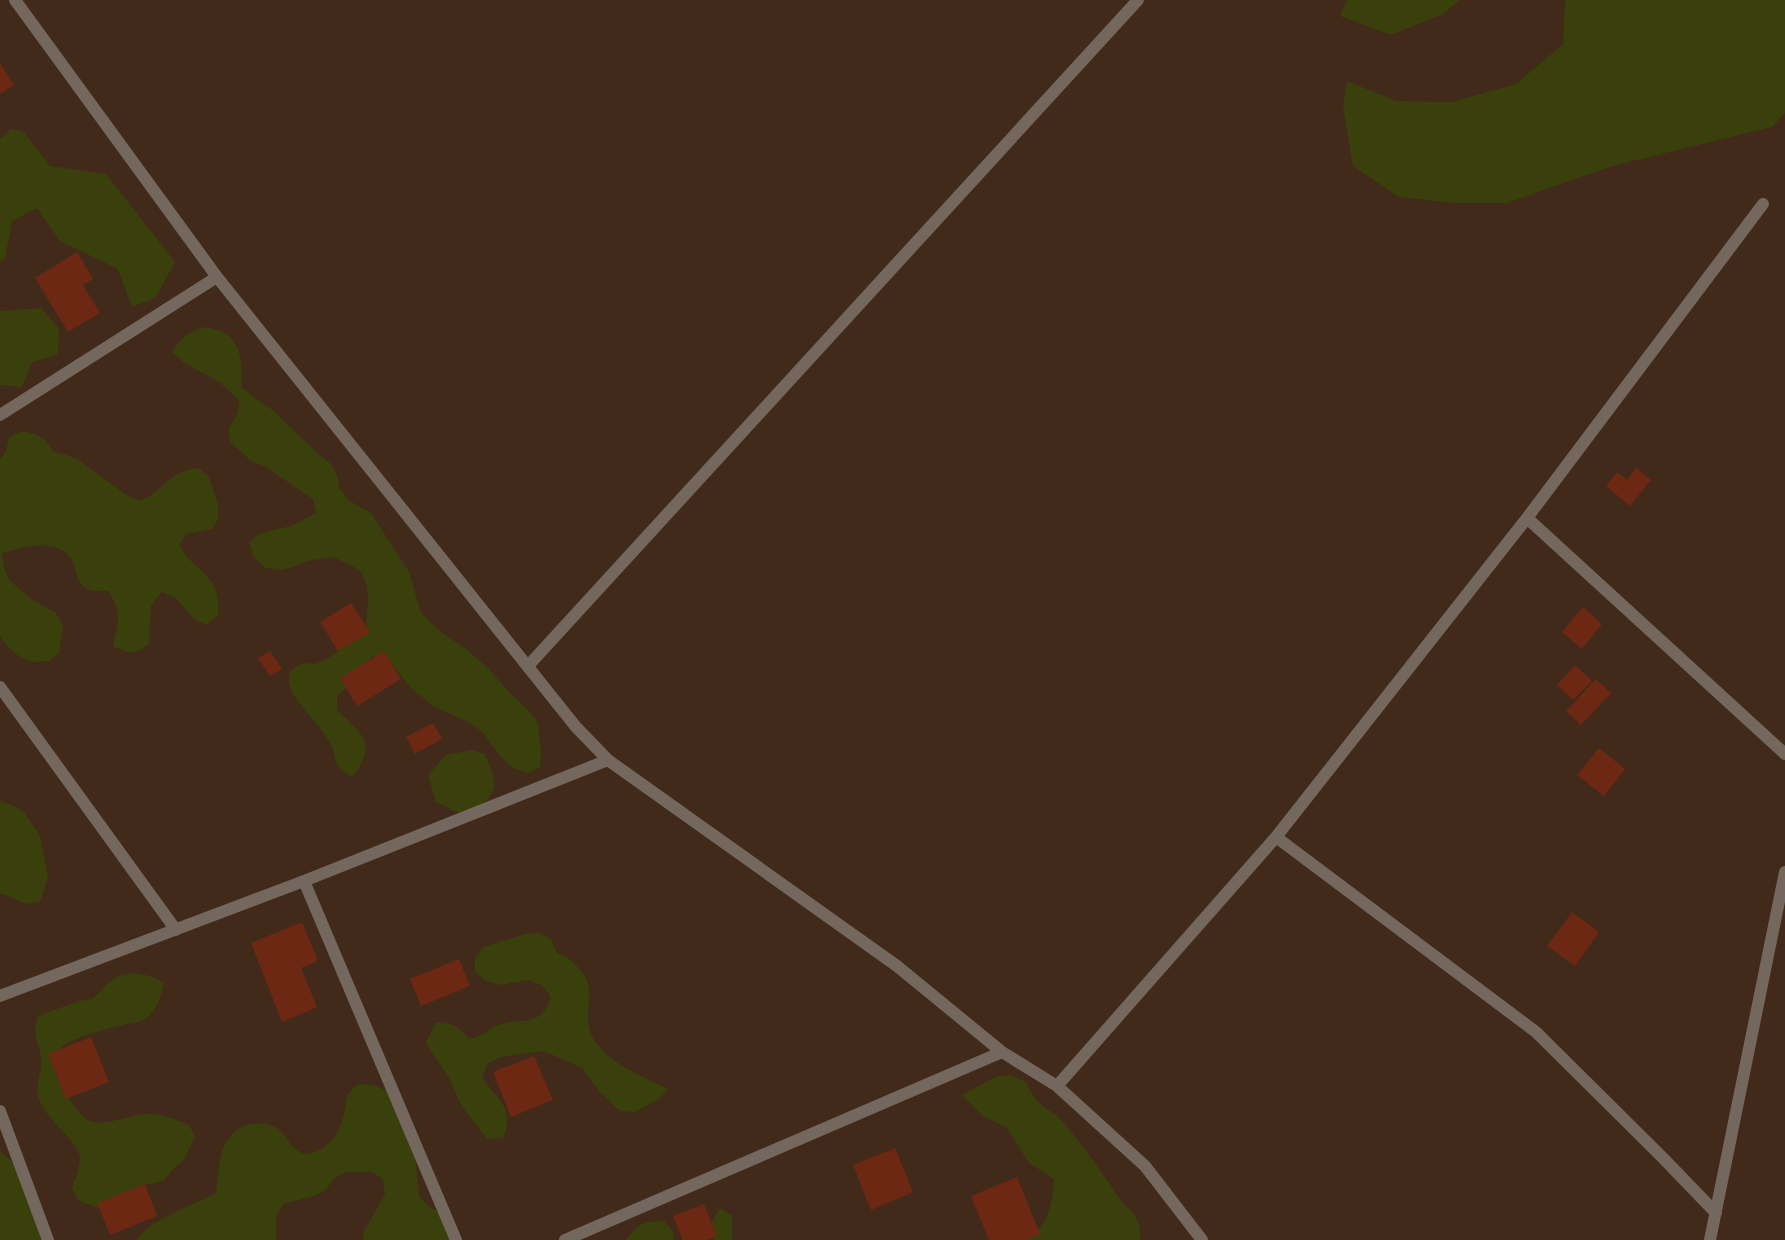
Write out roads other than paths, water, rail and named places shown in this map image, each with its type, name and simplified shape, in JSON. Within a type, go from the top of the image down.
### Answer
[{"type":"street","points":[[14,0],[217,277],[576,727],[608,760],[898,966],[1002,1052],[1057,1086],[1145,1166],[1202,1240]]},
{"type":"street","points":[[528,666],[1138,0]]},
{"type":"street","points":[[1057,1086],[1276,837],[1527,518],[1763,204]]},
{"type":"street","points":[[0,415],[217,277]]},
{"type":"street","points":[[1527,518],[1785,754]]},
{"type":"street","points":[[0,687],[176,930]]},
{"type":"street","points":[[0,996],[304,881],[608,760]]},
{"type":"street","points":[[1276,837],[1536,1032],[1716,1213]]},
{"type":"street","points":[[1710,1240],[1785,872]]},
{"type":"street","points":[[304,881],[456,1240]]},
{"type":"street","points":[[565,1240],[1002,1052]]},
{"type":"street","points":[[0,1111],[48,1240]]}]
